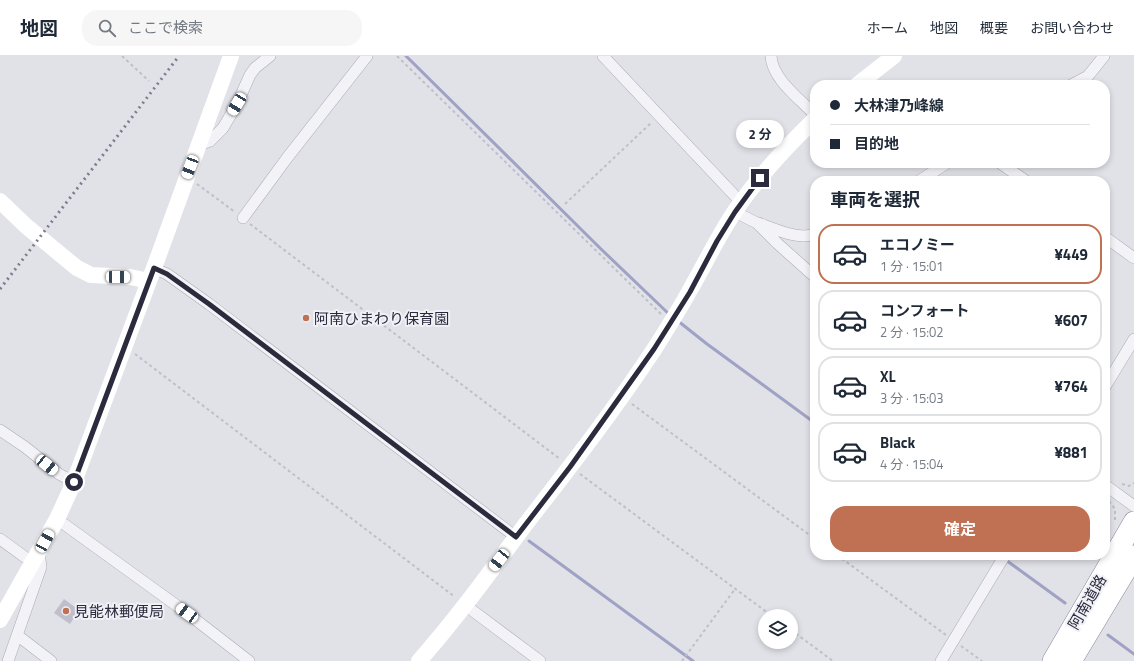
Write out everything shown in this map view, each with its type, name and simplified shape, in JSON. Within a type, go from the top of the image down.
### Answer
[{"type":"highway","name":"阿南道路","points":[[1110,553],[1125,524]]},
{"type":"highway","name":"阿南道路","points":[[1071,661],[1134,556]]},
{"type":"highway","name":"阿南道路","points":[[1053,661],[1106,560]]},
{"type":"street","points":[[0,620],[57,519],[74,482],[231,56]]},
{"type":"street","points":[[199,145],[210,141],[223,128],[237,104],[250,75],[255,68],[270,56]]},
{"type":"street","points":[[242,218],[367,56]]},
{"type":"street","points":[[603,56],[736,197],[738,207],[810,272]]},
{"type":"street","points":[[771,56],[771,64],[777,76],[810,110]]},
{"type":"street","points":[[863,80],[894,56]]},
{"type":"street","points":[[1080,80],[1088,76],[1104,56]]},
{"type":"street","points":[[419,661],[465,605],[570,467],[621,396],[654,349],[690,292],[717,241],[738,207],[779,155],[810,124]]},
{"type":"street","points":[[927,176],[939,168]]},
{"type":"street","points":[[1007,168],[1019,176]]},
{"type":"street","points":[[0,201],[26,226],[77,268],[91,275],[130,277],[151,274],[167,274],[209,304],[516,537]]},
{"type":"street","points":[[757,223],[794,235],[806,237],[810,235]]},
{"type":"street","points":[[1110,241],[1134,258]]},
{"type":"street","points":[[1110,379],[1134,339]]},
{"type":"street","points":[[0,430],[25,447],[59,474],[74,482]]},
{"type":"street","points":[[1110,489],[1134,506]]},
{"type":"street","points":[[57,519],[187,613],[249,661]]},
{"type":"street","points":[[0,539],[36,557],[41,567],[8,661]]},
{"type":"street","points":[[941,661],[1002,560]]},
{"type":"street","points":[[465,605],[540,661]]},
{"type":"street","points":[[17,635],[51,661]]},
{"type":"path","points":[[122,56],[149,81]]},
{"type":"path","points":[[397,56],[670,323]]},
{"type":"path","points":[[565,204],[659,116]]},
{"type":"path","points":[[186,178],[199,185],[570,467],[762,609]]},
{"type":"path","points":[[123,348],[132,352],[465,605]]},
{"type":"path","points":[[621,396],[810,534]]},
{"type":"path","points":[[1110,504],[1125,524]]},
{"type":"path","points":[[844,560],[982,661]]},
{"type":"path","points":[[682,661],[735,589]]},
{"type":"path","points":[[798,635],[833,661]]},
{"type":"building","points":[[64,599],[79,610],[70,624],[54,613]]},
{"type":"waterway","points":[[406,56],[602,250],[670,315]]},
{"type":"waterway","points":[[678,321],[810,419]]},
{"type":"waterway","points":[[529,541],[693,661]]},
{"type":"waterway","points":[[1006,560],[1065,603]]},
{"type":"waterway","points":[[1108,635],[1134,654]]},
{"type":"railway","points":[[0,289],[179,56]]},
{"type":"place","name":"阿南ひまわり保育園","points":[[306,318]]},
{"type":"place","name":"見能林郵便局","points":[[66,611]]},
{"type":"route","points":[[74,482],[154,268],[167,274],[209,304],[516,537],[570,467],[654,349],[690,292],[717,241],[735,212],[760,178]]}]
